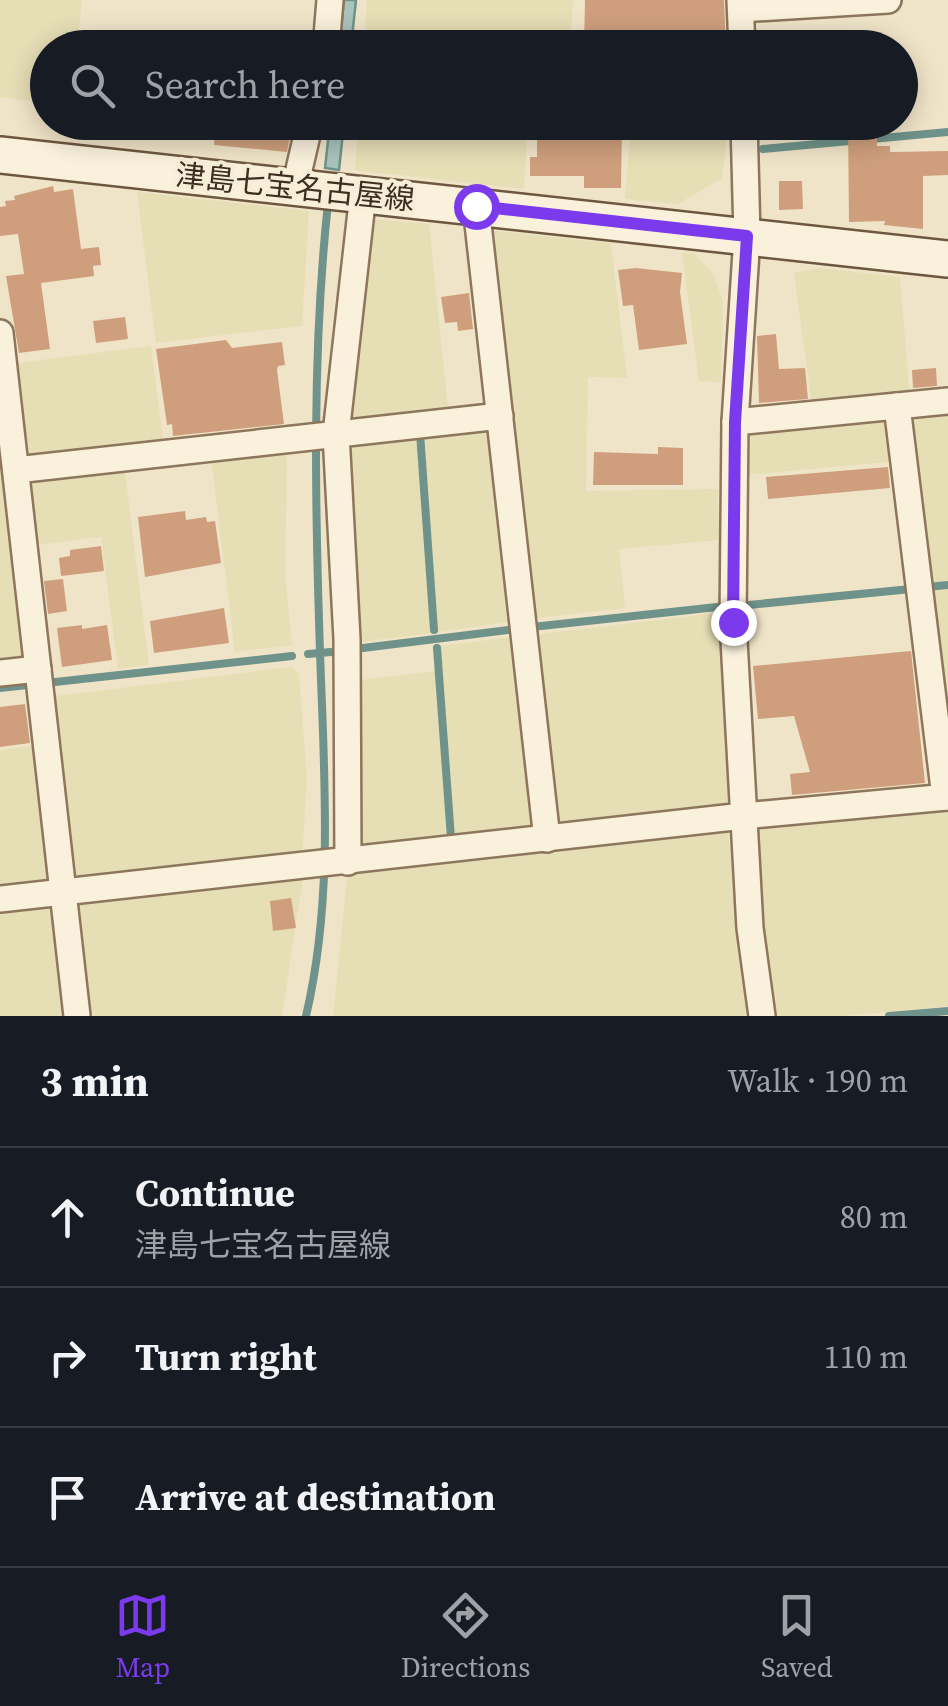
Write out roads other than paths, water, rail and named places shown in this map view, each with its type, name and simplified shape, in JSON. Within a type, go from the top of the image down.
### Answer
[{"type":"main road","name":"津島七宝名古屋線","points":[[0,155],[948,259]]},
{"type":"street","points":[[328,30],[330,0]]},
{"type":"street","points":[[742,30],[741,5],[888,0]]},
{"type":"street","points":[[315,140],[331,191],[323,436],[347,639],[333,864]]},
{"type":"street","points":[[744,140],[747,236],[735,422],[733,622],[750,928],[762,1016]]},
{"type":"street","points":[[476,206],[546,839]]},
{"type":"street","points":[[0,333],[77,1016]]},
{"type":"street","points":[[735,422],[948,401]]},
{"type":"street","points":[[0,899],[946,797],[897,406]]},
{"type":"street","points":[[16,470],[500,416]]},
{"type":"street","points":[[0,673],[39,680]]},
{"type":"water","points":[[344,0],[356,0],[353,30],[341,30]]},
{"type":"water","points":[[328,140],[342,140],[339,170],[325,168]]},
{"type":"waterway","points":[[918,135],[948,132]]},
{"type":"waterway","points":[[763,149],[861,140]]},
{"type":"waterway","points":[[306,1016],[321,926],[324,880],[316,427],[328,203]]},
{"type":"waterway","points":[[420,433],[434,630]]},
{"type":"waterway","points":[[928,587],[948,585]]},
{"type":"waterway","points":[[748,605],[911,589]]},
{"type":"waterway","points":[[532,627],[717,607]]},
{"type":"waterway","points":[[355,649],[516,629]]},
{"type":"waterway","points":[[437,648],[451,838]]},
{"type":"waterway","points":[[308,654],[331,652]]},
{"type":"waterway","points":[[0,688],[292,656]]},
{"type":"waterway","points":[[889,1016],[948,1011]]}]
